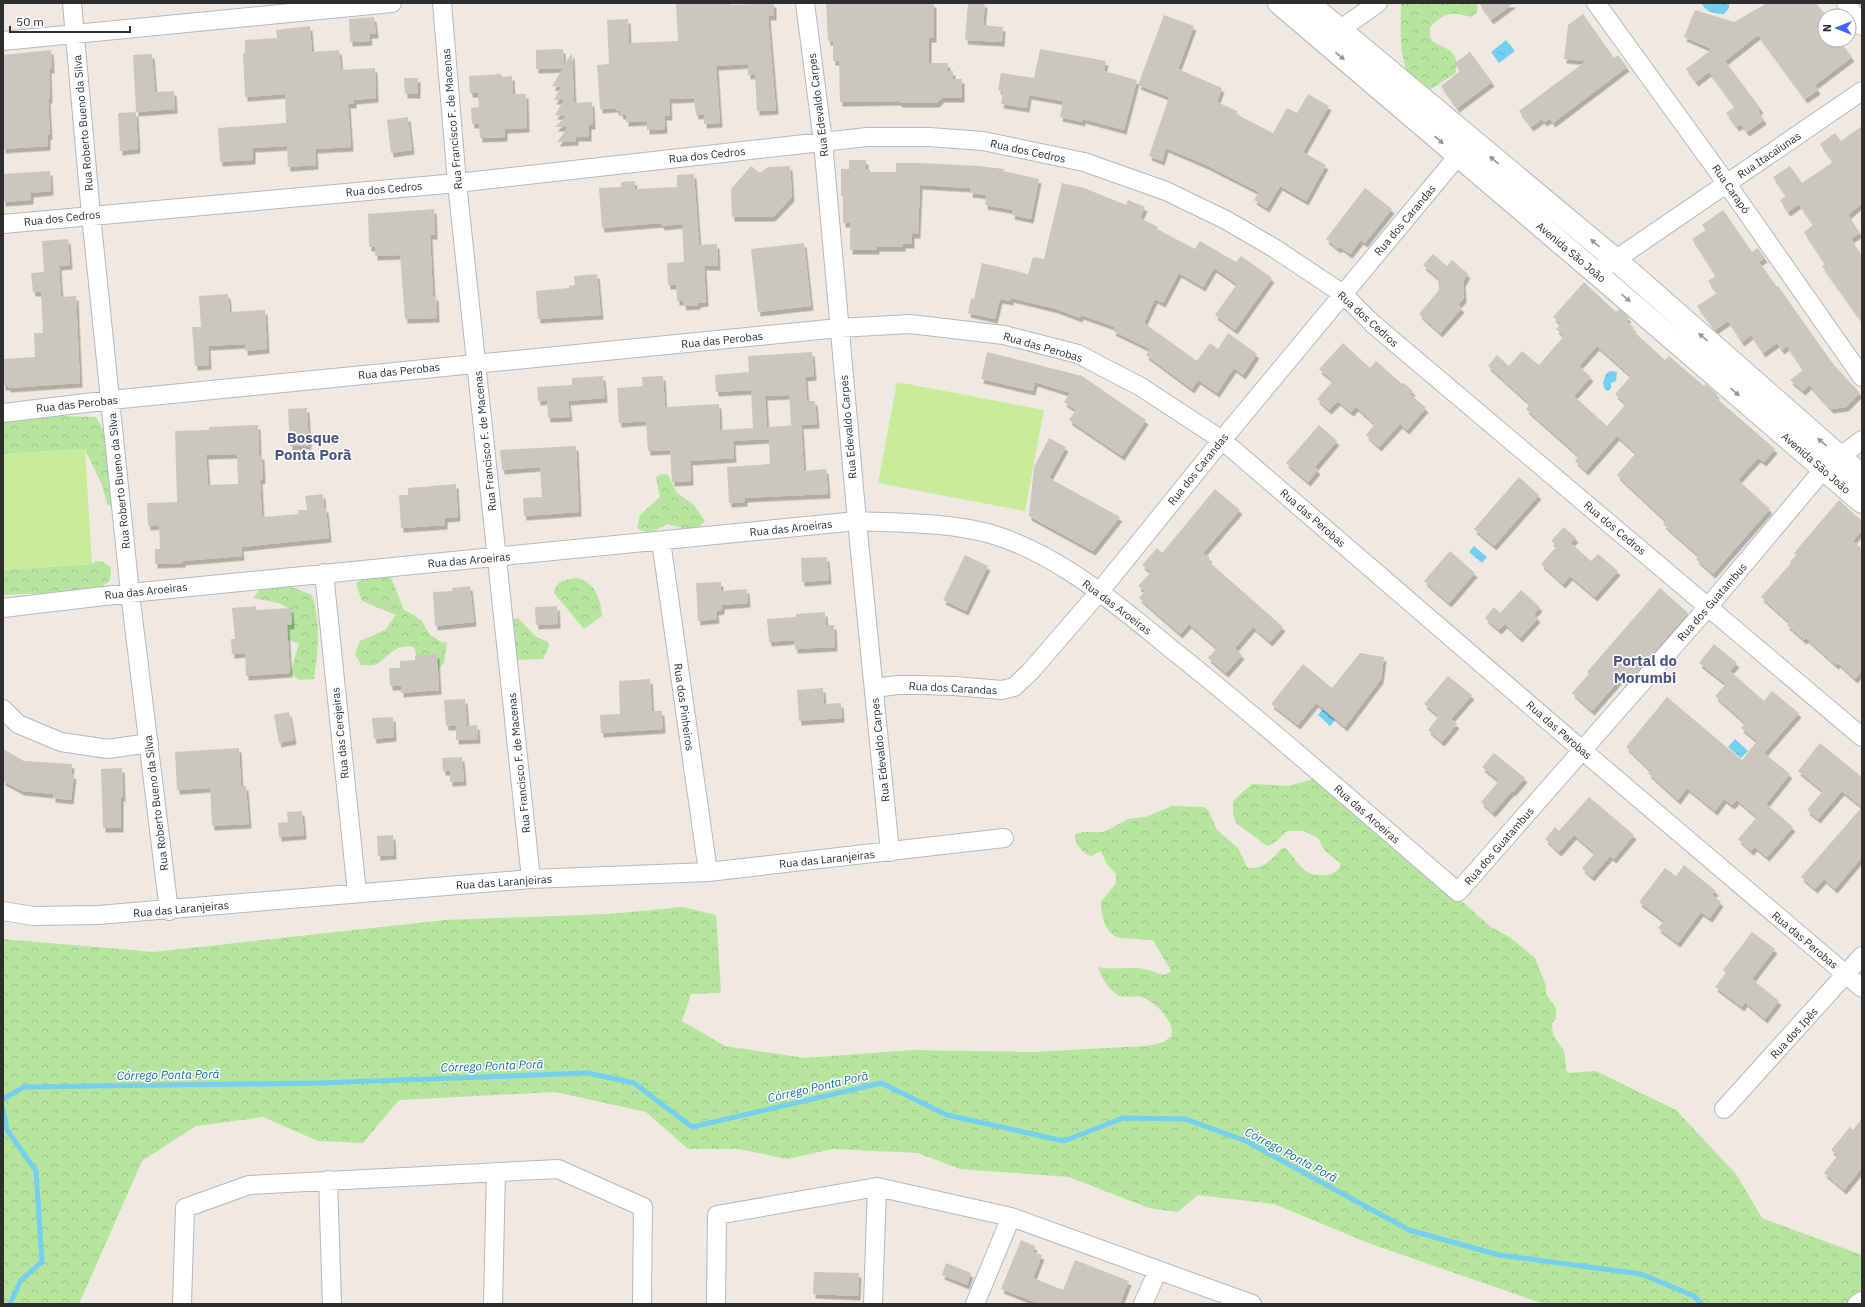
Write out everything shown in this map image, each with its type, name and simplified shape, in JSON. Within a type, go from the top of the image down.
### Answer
[{"type":"street","name":"Rua Roberto Bueno da Silva","points":[[72,3],[76,33],[91,215],[130,593],[169,911]]},
{"type":"street","points":[[3,41],[392,3]]},
{"type":"street","name":"Rua Francisco F. de Macenas","points":[[442,3],[458,183],[531,879]]},
{"type":"street","name":"Rua Edevaldo Carpes","points":[[805,3],[823,142],[857,521],[890,852]]},
{"type":"street","name":"Avenida São João","points":[[1279,3],[1331,35],[1465,149],[1596,273],[1718,364]]},
{"type":"street","name":"Avenida São João","points":[[1308,3],[1331,35]]},
{"type":"street","points":[[1331,35],[1378,3]]},
{"type":"street","name":"Rua Carapó","points":[[1596,3],[1727,184],[1862,377]]},
{"type":"street","points":[[1846,3],[1862,26]]},
{"type":"street","name":"Rua Itacaíunas","points":[[1596,273],[1862,91]]},
{"type":"street","name":"Rua dos Cedros","points":[[3,224],[458,183],[867,137],[929,137],[975,141],[1084,162],[1166,191],[1226,220],[1274,248],[1343,294],[1373,324],[1862,737]]},
{"type":"street","name":"Avenida São João","points":[[1465,149],[1616,260],[1718,364],[1831,463],[1862,502]]},
{"type":"street","name":"Rua dos Carandas","points":[[874,688],[898,685],[918,685],[1002,690],[1014,687],[1030,672],[1100,592],[1222,440],[1465,149]]},
{"type":"street","name":"Rua das Perobas","points":[[3,413],[111,400],[839,328],[910,324],[1004,335],[1078,354],[1141,387],[1222,440],[1582,750],[1862,988]]},
{"type":"street","name":"Rua dos Guatambus","points":[[1458,892],[1708,607],[1831,463],[1862,440]]},
{"type":"street","name":"Avenida São João","points":[[1831,463],[1862,476]]},
{"type":"street","name":"Rua das Aroeiras","points":[[3,608],[324,573],[497,558],[857,521],[951,526],[991,535],[1034,551],[1100,592],[1229,695],[1458,892]]},
{"type":"street","name":"Rua dos Pinheiros","points":[[661,541],[708,872]]},
{"type":"street","name":"Rua das Cerejeiras","points":[[324,573],[357,893]]},
{"type":"street","points":[[3,709],[18,724],[60,742],[108,749],[149,743]]},
{"type":"street","name":"Rua das Laranjeiras","points":[[3,911],[33,916],[98,916],[531,879],[708,872],[1004,838]]},
{"type":"street","name":"Rua dos Ipês","points":[[1724,1110],[1862,956]]},
{"type":"street","points":[[182,1304],[185,1208],[249,1185],[558,1169],[644,1207],[642,1304]]},
{"type":"street","points":[[493,1304],[496,1172]]},
{"type":"street","points":[[328,1180],[332,1304]]},
{"type":"street","points":[[873,1304],[877,1187]]},
{"type":"street","points":[[716,1304],[717,1215],[877,1187],[1011,1217],[1252,1304]]},
{"type":"street","points":[[975,1304],[1011,1217]]},
{"type":"street","points":[[1143,1304],[1158,1270]]},
{"type":"street","points":[[1857,1304],[1862,1300]]},
{"type":"green space","points":[[1401,3],[1478,3],[1477,12],[1472,17],[1459,14],[1445,15],[1430,27],[1430,36],[1433,42],[1453,53],[1456,61],[1456,67],[1455,74],[1429,90],[1416,83],[1406,68],[1401,46]]},
{"type":"green space","points":[[897,382],[1044,410],[1025,511],[878,483]]},
{"type":"green space","points":[[61,416],[96,417],[107,437],[113,507],[107,504],[102,485],[85,449],[3,454],[3,422]]},
{"type":"green space","points":[[85,449],[92,564],[3,570],[3,454]]},
{"type":"green space","points":[[662,474],[668,475],[677,493],[693,504],[705,521],[695,531],[667,524],[649,534],[637,528],[640,515],[660,497],[656,477]]},
{"type":"green space","points":[[96,561],[103,562],[111,567],[110,580],[99,590],[3,595],[3,570],[92,564]]},
{"type":"green space","points":[[390,575],[404,610],[422,621],[429,634],[443,643],[447,642],[444,663],[433,674],[420,673],[414,647],[407,646],[396,649],[379,663],[373,665],[361,665],[355,654],[360,641],[385,630],[396,615],[362,601],[356,583],[363,579]]},
{"type":"green space","points":[[577,578],[593,587],[600,603],[602,616],[584,629],[554,593],[557,585],[562,581]]},
{"type":"green space","points":[[282,583],[312,595],[318,626],[317,658],[314,679],[300,680],[290,674],[299,643],[267,634],[286,615],[288,608],[279,603],[253,598],[261,588]]},
{"type":"green space","points":[[518,618],[535,636],[548,642],[549,646],[543,659],[516,660],[506,621]]},
{"type":"green space","points":[[1317,778],[1375,833],[1449,890],[1491,927],[1511,938],[1535,958],[1546,986],[1546,994],[1556,1008],[1556,1018],[1552,1023],[1553,1035],[1564,1051],[1567,1073],[1596,1071],[1676,1110],[1736,1174],[1762,1218],[1862,1255],[1862,1304],[1544,1304],[1371,1244],[1274,1204],[1198,1195],[1178,1212],[1149,1208],[1069,1177],[960,1169],[918,1153],[833,1149],[787,1159],[739,1149],[688,1149],[646,1112],[555,1092],[399,1100],[363,1143],[318,1141],[263,1117],[196,1126],[142,1161],[79,1304],[3,1304],[3,939],[154,952],[445,920],[609,914],[683,907],[716,915],[721,993],[691,994],[682,1021],[725,1046],[804,1058],[913,1050],[1031,1052],[1146,1046],[1164,1042],[1171,1036],[1171,1025],[1168,1019],[1147,999],[1140,996],[1123,997],[1116,994],[1106,984],[1098,967],[1142,969],[1160,974],[1165,974],[1171,971],[1153,940],[1120,938],[1115,936],[1107,929],[1103,918],[1101,902],[1116,883],[1116,874],[1106,863],[1101,851],[1091,856],[1082,851],[1076,841],[1075,834],[1084,832],[1104,832],[1128,819],[1145,817],[1172,806],[1204,807],[1208,810],[1217,830],[1238,848],[1247,867],[1257,868],[1262,866],[1271,860],[1281,849],[1285,848],[1301,867],[1309,873],[1316,875],[1329,875],[1340,867],[1340,863],[1325,851],[1318,838],[1304,831],[1287,831],[1274,843],[1267,846],[1236,823],[1233,815],[1233,801],[1252,784],[1288,786]]},
{"type":"water","points":[[1701,3],[1729,3],[1729,8],[1724,14],[1717,14],[1708,10]]},
{"type":"water","points":[[1506,40],[1515,51],[1499,63],[1491,52]]},
{"type":"water","points":[[1610,371],[1617,372],[1616,381],[1611,383],[1611,388],[1608,391],[1604,388],[1603,383],[1606,374]]},
{"type":"water","points":[[1474,546],[1487,557],[1482,563],[1469,552]]},
{"type":"water","points":[[1323,709],[1335,720],[1330,726],[1318,715]]},
{"type":"water","points":[[1735,739],[1748,751],[1741,758],[1728,747]]},
{"type":"building","points":[[676,3],[731,3],[731,5],[774,3],[774,16],[768,16],[776,110],[757,111],[755,74],[748,75],[748,64],[716,66],[720,123],[704,124],[704,114],[696,115],[694,98],[669,99],[670,116],[664,116],[665,129],[647,130],[647,121],[626,122],[626,115],[621,115],[620,111],[616,111],[616,108],[600,109],[597,65],[609,64],[607,20],[628,19],[629,43],[678,41]]},
{"type":"building","points":[[826,3],[934,3],[934,38],[929,38],[929,63],[948,63],[948,71],[953,71],[953,79],[962,79],[962,98],[942,98],[937,103],[899,103],[899,101],[840,102],[839,61],[833,61],[833,41],[828,41]]},
{"type":"building","points":[[968,3],[985,3],[983,25],[1003,27],[1002,42],[965,40]]},
{"type":"building","points":[[1479,3],[1514,3],[1491,20]]},
{"type":"building","points":[[1767,3],[1816,3],[1820,8],[1817,8],[1817,48],[1845,48],[1852,57],[1815,85],[1818,90],[1805,99],[1758,35],[1725,61],[1761,109],[1758,111],[1764,120],[1747,132],[1741,124],[1737,127],[1726,113],[1735,107],[1709,72],[1696,82],[1686,69],[1712,49],[1684,37],[1695,10],[1734,22]]},
{"type":"building","points":[[1583,14],[1614,58],[1618,55],[1627,67],[1553,123],[1550,119],[1544,122],[1542,119],[1531,127],[1519,111],[1586,61],[1564,59],[1568,25]]},
{"type":"building","points":[[1164,15],[1194,26],[1178,69],[1222,88],[1217,102],[1237,111],[1236,114],[1273,133],[1287,108],[1297,113],[1308,94],[1329,106],[1303,152],[1326,165],[1306,201],[1280,186],[1267,208],[1254,200],[1259,192],[1206,165],[1166,148],[1162,161],[1149,156],[1169,97],[1138,85]]},
{"type":"building","points":[[374,17],[376,34],[369,34],[370,41],[350,42],[349,19]]},
{"type":"building","points":[[310,26],[312,52],[339,50],[341,70],[375,68],[376,98],[354,100],[354,104],[348,104],[351,147],[315,149],[316,165],[288,167],[287,146],[253,148],[253,160],[220,162],[218,128],[286,123],[285,94],[245,97],[243,53],[245,53],[245,40],[277,38],[276,30]]},
{"type":"building","points":[[563,49],[564,65],[572,53],[574,103],[592,102],[593,125],[589,125],[589,137],[576,137],[576,141],[557,142],[568,127],[555,127],[566,116],[555,115],[564,100],[554,100],[561,87],[552,86],[563,68],[536,69],[536,50]]},
{"type":"building","points":[[1040,49],[1106,61],[1104,71],[1137,80],[1124,130],[1083,119],[1083,122],[1060,117],[1063,101],[1029,95],[1027,108],[1001,104],[1003,91],[998,90],[1001,73],[1034,78]]},
{"type":"building","points":[[51,50],[52,69],[49,69],[50,99],[48,99],[50,135],[48,135],[48,146],[3,149],[3,55]]},
{"type":"building","points":[[1470,52],[1492,82],[1457,108],[1441,86],[1460,71],[1455,63]]},
{"type":"building","points":[[152,54],[155,92],[174,91],[175,109],[136,112],[133,55]]},
{"type":"building","points":[[501,74],[502,77],[512,76],[513,94],[526,94],[527,128],[505,129],[505,137],[480,138],[479,124],[472,124],[471,108],[479,107],[478,93],[470,93],[469,76]]},
{"type":"building","points":[[404,78],[418,78],[418,94],[405,94]]},
{"type":"building","points":[[136,112],[138,149],[120,151],[118,113]]},
{"type":"building","points":[[408,117],[412,150],[391,153],[387,120]]},
{"type":"building","points":[[1862,126],[1862,203],[1848,215],[1860,233],[1851,239],[1862,256],[1862,322],[1822,266],[1825,264],[1804,232],[1813,225],[1799,204],[1788,212],[1780,200],[1786,196],[1773,177],[1790,166],[1802,183],[1833,162],[1820,144],[1835,133],[1841,141]]},
{"type":"building","points":[[849,160],[866,160],[866,169],[870,169],[870,172],[896,172],[896,163],[920,163],[979,166],[1004,169],[1003,171],[1039,179],[1031,219],[1012,215],[1013,210],[985,205],[986,195],[970,193],[971,188],[920,185],[918,234],[912,234],[912,244],[903,244],[903,247],[877,247],[877,250],[850,250],[850,223],[843,223],[843,196],[841,196],[841,169],[849,169]]},
{"type":"building","points":[[751,166],[760,173],[768,167],[790,166],[792,197],[773,217],[732,217],[731,189]]},
{"type":"building","points":[[50,171],[51,191],[31,193],[31,200],[3,202],[3,174]]},
{"type":"building","points":[[694,174],[699,245],[717,244],[718,266],[704,266],[706,302],[698,303],[698,305],[684,306],[683,301],[677,301],[676,285],[668,285],[667,263],[684,262],[682,224],[662,226],[661,223],[602,228],[599,188],[621,187],[621,182],[635,181],[635,189],[677,187],[677,175]]},
{"type":"building","points":[[1062,183],[1084,188],[1126,205],[1128,200],[1145,207],[1140,218],[1158,227],[1157,229],[1195,249],[1200,241],[1236,262],[1241,256],[1272,278],[1235,330],[1215,315],[1237,284],[1214,268],[1203,287],[1179,273],[1163,303],[1155,299],[1144,323],[1197,361],[1210,343],[1218,349],[1228,333],[1257,354],[1243,375],[1234,368],[1217,393],[1198,380],[1192,389],[1146,355],[1150,349],[1113,331],[1115,327],[1081,315],[1080,318],[1056,309],[1011,298],[1011,301],[1000,299],[995,319],[968,313],[971,298],[974,299],[982,263],[1028,274],[1033,257],[1044,259]]},
{"type":"building","points":[[1365,188],[1392,209],[1365,243],[1361,240],[1350,254],[1340,247],[1338,249],[1326,239]]},
{"type":"building","points":[[434,209],[435,235],[430,235],[433,296],[436,296],[437,318],[405,319],[400,255],[375,256],[375,247],[369,247],[368,214]]},
{"type":"building","points":[[1723,210],[1752,252],[1758,248],[1765,258],[1759,262],[1777,287],[1778,286],[1833,364],[1860,393],[1846,407],[1831,409],[1809,385],[1803,391],[1790,380],[1803,370],[1787,346],[1782,350],[1777,343],[1763,353],[1751,335],[1742,342],[1728,321],[1715,330],[1697,306],[1717,293],[1708,281],[1716,276],[1692,239],[1706,230],[1702,225]]},
{"type":"building","points":[[68,239],[70,265],[59,266],[61,297],[76,296],[80,383],[8,388],[8,386],[3,386],[3,359],[35,357],[34,333],[43,333],[41,292],[33,292],[31,273],[44,272],[42,241]]},
{"type":"building","points":[[804,243],[811,306],[758,312],[751,249]]},
{"type":"building","points":[[1433,254],[1447,266],[1452,260],[1468,274],[1463,282],[1464,298],[1458,305],[1462,308],[1440,333],[1419,314],[1439,290],[1438,278],[1423,265]]},
{"type":"building","points":[[597,274],[601,315],[538,319],[536,291],[569,288],[569,286],[575,285],[574,276]]},
{"type":"building","points":[[1584,282],[1616,312],[1619,309],[1629,318],[1626,321],[1634,328],[1632,330],[1665,360],[1669,356],[1704,386],[1706,384],[1717,394],[1715,397],[1775,449],[1764,462],[1758,458],[1738,480],[1770,509],[1713,574],[1696,559],[1699,556],[1663,524],[1666,521],[1617,475],[1636,453],[1617,436],[1586,471],[1575,461],[1579,456],[1526,409],[1530,404],[1488,366],[1497,355],[1509,366],[1522,351],[1539,365],[1564,336],[1556,329],[1561,324],[1553,317]],"holes":[[[1597,346],[1631,376],[1615,394],[1626,404],[1607,426],[1574,396],[1591,377],[1579,366]]]},
{"type":"building","points":[[228,294],[230,312],[265,310],[267,349],[245,351],[245,344],[208,346],[209,365],[195,366],[192,327],[201,327],[199,296]]},
{"type":"building","points":[[1343,343],[1370,368],[1376,361],[1402,384],[1404,383],[1413,391],[1410,394],[1426,408],[1407,430],[1400,424],[1379,447],[1366,435],[1375,424],[1356,407],[1351,412],[1338,401],[1329,410],[1317,399],[1333,381],[1319,369]]},
{"type":"building","points":[[812,352],[814,376],[805,377],[807,401],[815,401],[817,424],[791,425],[789,395],[765,396],[767,427],[801,425],[804,471],[826,469],[828,494],[745,498],[745,502],[729,503],[727,467],[770,464],[769,439],[733,441],[734,458],[690,461],[691,481],[672,482],[670,450],[648,451],[646,421],[619,423],[617,388],[643,386],[642,377],[663,376],[665,407],[719,404],[720,430],[753,428],[751,390],[716,392],[715,375],[749,372],[748,356]]},
{"type":"building","points":[[987,352],[1082,376],[1146,420],[1122,456],[1069,420],[1076,410],[1064,402],[1070,393],[1035,382],[1033,391],[981,379]]},
{"type":"building","points":[[603,376],[605,398],[568,401],[570,417],[548,418],[547,400],[538,401],[537,387],[572,385],[572,378]]},
{"type":"building","points":[[307,408],[309,445],[290,446],[288,409]]},
{"type":"building","points":[[258,425],[259,455],[262,455],[263,479],[260,480],[262,517],[298,514],[298,510],[307,510],[305,496],[323,494],[329,538],[241,547],[242,556],[183,561],[183,563],[155,564],[155,549],[160,549],[159,525],[148,526],[147,503],[177,502],[175,431],[209,430],[209,427]],"holes":[[[235,454],[237,456],[238,484],[208,485],[206,455]]]},
{"type":"building","points":[[1319,425],[1337,441],[1315,467],[1318,470],[1308,482],[1286,463]]},
{"type":"building","points":[[1049,438],[1066,447],[1049,478],[1120,517],[1093,551],[1029,516],[1034,467]]},
{"type":"building","points":[[576,446],[579,512],[524,516],[523,498],[542,497],[540,467],[502,470],[500,450]]},
{"type":"building","points":[[1519,477],[1539,495],[1494,546],[1474,529]]},
{"type":"building","points":[[456,484],[458,517],[445,518],[445,525],[401,528],[399,495],[408,495],[408,488]]},
{"type":"building","points":[[1215,489],[1240,510],[1203,553],[1210,558],[1208,561],[1283,627],[1270,642],[1253,627],[1235,648],[1242,655],[1226,673],[1208,658],[1217,648],[1189,624],[1180,634],[1139,598],[1145,591],[1138,586],[1151,572],[1142,565],[1157,548],[1162,553]]},
{"type":"building","points":[[1839,500],[1862,521],[1862,530],[1853,541],[1862,549],[1862,671],[1855,679],[1838,663],[1836,665],[1806,638],[1804,640],[1787,625],[1789,622],[1761,597],[1791,563],[1790,562],[1796,555],[1794,553]]},
{"type":"building","points":[[1564,527],[1576,538],[1571,543],[1591,561],[1598,554],[1618,571],[1595,597],[1570,576],[1563,584],[1541,564],[1557,546],[1551,541]]},
{"type":"building","points":[[1450,551],[1475,573],[1449,603],[1424,581]]},
{"type":"building","points":[[965,555],[988,566],[966,611],[943,600]]},
{"type":"building","points":[[827,557],[829,580],[802,582],[801,558]]},
{"type":"building","points":[[721,582],[721,591],[747,589],[748,603],[722,605],[722,610],[716,611],[717,619],[698,621],[696,583]]},
{"type":"building","points":[[470,586],[474,622],[435,626],[433,592],[453,591],[452,588]]},
{"type":"building","points":[[1660,588],[1688,613],[1627,683],[1621,678],[1592,711],[1572,693],[1589,674],[1587,672]]},
{"type":"building","points":[[1521,590],[1540,607],[1534,614],[1538,618],[1520,638],[1505,624],[1499,630],[1485,618],[1494,607],[1500,613]]},
{"type":"building","points":[[256,606],[256,610],[291,608],[292,625],[287,625],[290,673],[246,676],[245,653],[232,654],[231,639],[235,639],[232,608]]},
{"type":"building","points":[[557,606],[558,624],[536,625],[535,607]]},
{"type":"building","points":[[825,612],[826,625],[834,625],[835,647],[795,649],[794,640],[769,642],[767,619],[796,617],[796,614]]},
{"type":"building","points":[[1714,644],[1737,663],[1730,671],[1764,701],[1772,691],[1799,713],[1764,753],[1790,774],[1766,804],[1793,827],[1767,857],[1755,847],[1751,851],[1738,839],[1757,817],[1737,800],[1732,805],[1724,799],[1715,811],[1687,788],[1678,800],[1648,773],[1651,771],[1626,747],[1667,697],[1742,760],[1757,741],[1741,728],[1745,723],[1715,696],[1726,684],[1699,663]]},
{"type":"building","points":[[1360,653],[1384,657],[1381,679],[1345,727],[1316,703],[1298,725],[1271,704],[1303,664],[1332,688]]},
{"type":"building","points":[[437,654],[439,690],[401,693],[401,686],[390,686],[389,668],[400,668],[400,661],[415,660],[415,656]]},
{"type":"building","points":[[1448,676],[1472,695],[1451,719],[1457,724],[1442,742],[1428,730],[1439,716],[1424,704]]},
{"type":"building","points":[[650,679],[652,711],[662,711],[663,729],[601,733],[600,715],[620,714],[619,681]]},
{"type":"building","points":[[823,688],[824,704],[841,703],[842,718],[799,721],[797,690]]},
{"type":"building","points":[[465,699],[467,725],[446,726],[444,700]]},
{"type":"building","points":[[289,712],[294,740],[279,743],[274,715]]},
{"type":"building","points":[[393,717],[394,737],[374,739],[372,718]]},
{"type":"building","points":[[477,725],[478,739],[456,740],[456,727]]},
{"type":"building","points":[[1820,743],[1862,777],[1862,807],[1842,791],[1818,819],[1807,810],[1823,791],[1798,771]]},
{"type":"building","points":[[239,748],[241,786],[246,786],[249,824],[212,826],[210,788],[177,790],[175,752]]},
{"type":"building","points":[[3,749],[24,761],[72,764],[71,774],[74,775],[71,800],[53,798],[53,794],[22,791],[3,781]]},
{"type":"building","points":[[1494,753],[1525,778],[1493,813],[1481,802],[1499,781],[1482,767]]},
{"type":"building","points":[[462,757],[464,781],[450,782],[450,771],[443,771],[442,758]]},
{"type":"building","points":[[122,768],[123,797],[121,797],[121,828],[103,828],[101,769]]},
{"type":"building","points":[[1589,797],[1634,835],[1614,859],[1610,856],[1592,877],[1582,868],[1595,853],[1574,835],[1559,852],[1545,839],[1555,827],[1559,831]]},
{"type":"building","points":[[1862,807],[1862,857],[1835,889],[1824,879],[1815,889],[1801,877]]},
{"type":"building","points":[[302,811],[304,835],[279,837],[278,823],[288,822],[287,812]]},
{"type":"building","points":[[393,835],[394,855],[378,856],[377,836]]},
{"type":"building","points":[[1684,865],[1716,891],[1712,895],[1721,902],[1710,918],[1701,912],[1678,943],[1658,928],[1664,921],[1639,902],[1665,868],[1676,876]]},
{"type":"building","points":[[1752,932],[1775,949],[1752,979],[1779,1001],[1765,1019],[1745,1002],[1742,1007],[1715,987],[1726,973],[1723,970]]},
{"type":"building","points":[[1862,1118],[1862,1168],[1844,1190],[1824,1173],[1838,1155],[1831,1150],[1850,1127],[1853,1130]]},
{"type":"building","points":[[1021,1240],[1035,1246],[1033,1252],[1042,1255],[1033,1278],[1063,1290],[1075,1260],[1129,1281],[1120,1304],[1040,1304],[1001,1289]]},
{"type":"building","points":[[946,1263],[971,1273],[967,1285],[942,1275]]},
{"type":"building","points":[[814,1272],[859,1273],[858,1296],[813,1294]]},
{"type":"waterway","name":"Córrego Ponta Porã","points":[[3,1099],[24,1087],[319,1083],[588,1073],[634,1083],[692,1127],[881,1083],[947,1115],[1064,1141],[1123,1118],[1185,1119],[1246,1141],[1409,1230],[1499,1255],[1641,1274],[1694,1296],[1701,1304]]},
{"type":"waterway","points":[[3,1109],[7,1130],[36,1171],[42,1262],[21,1280],[10,1304]]},
{"type":"district","name":"Bosque Ponta Porã","points":[[313,446]]},
{"type":"district","name":"Portal do Morumbi","points":[[1645,670]]}]
